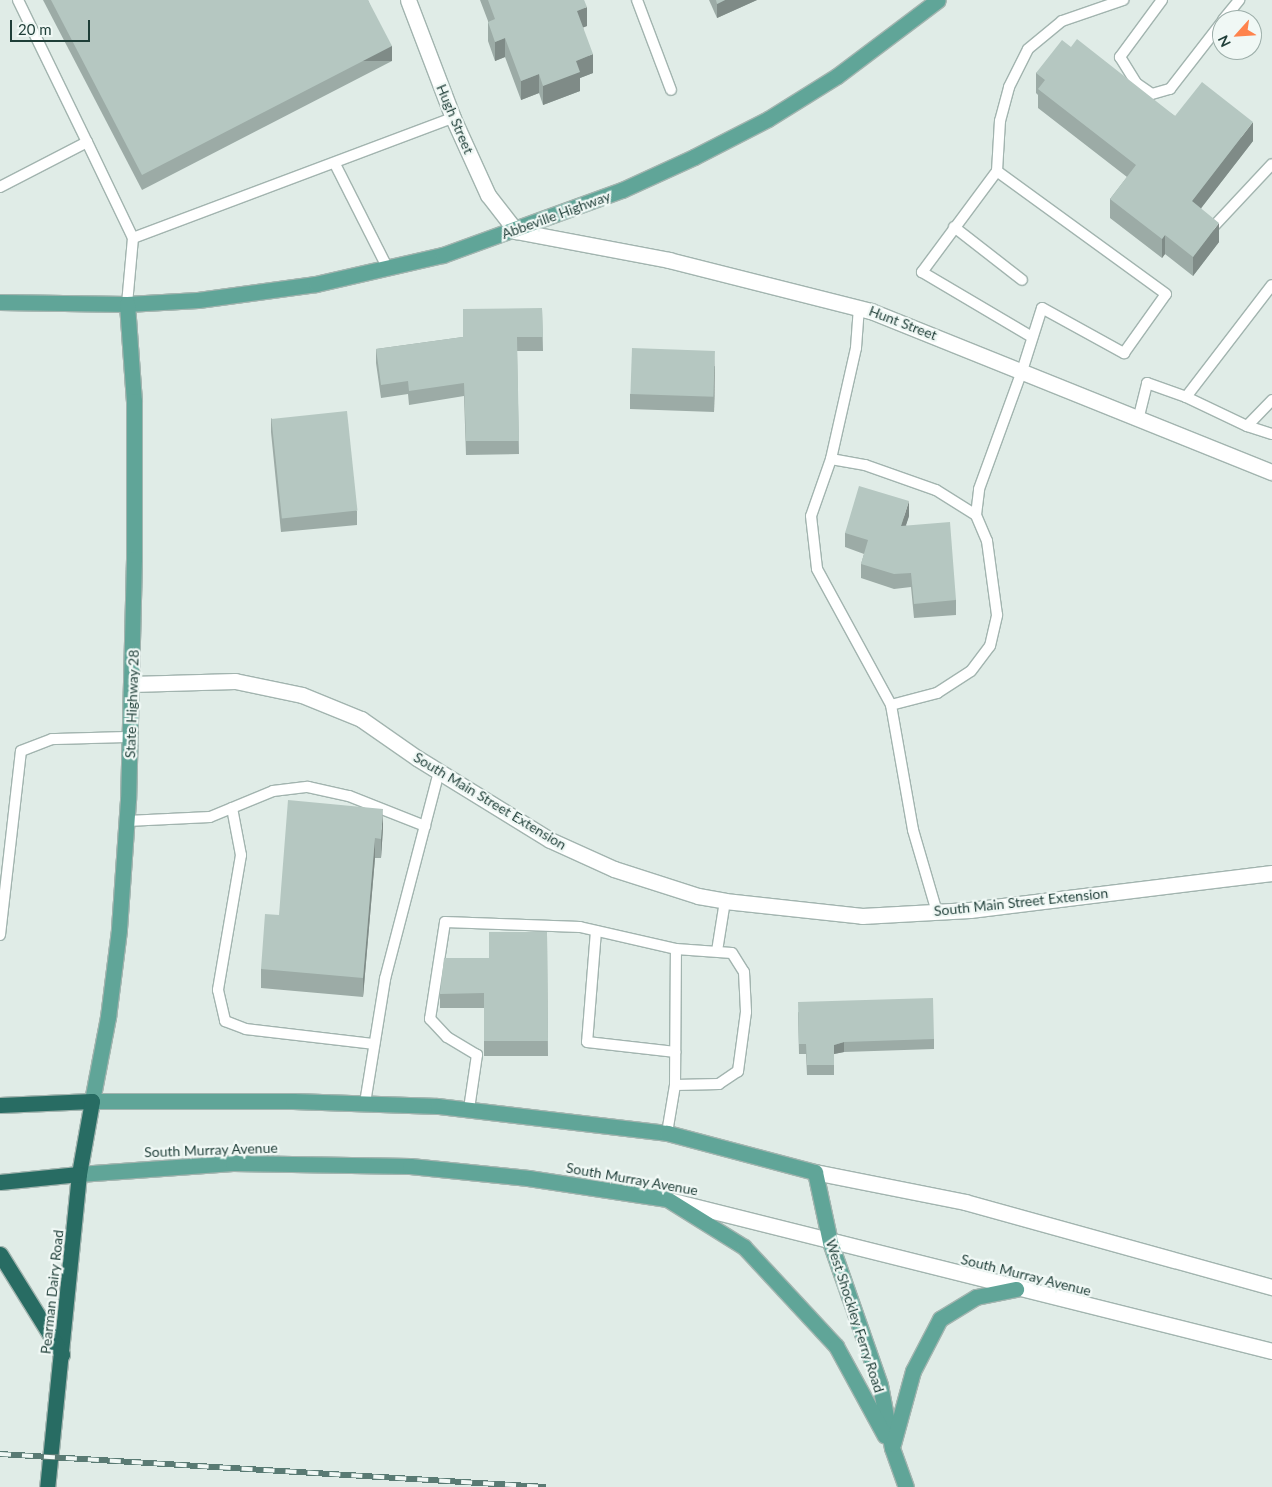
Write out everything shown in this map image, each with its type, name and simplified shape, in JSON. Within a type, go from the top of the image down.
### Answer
[{"type":"highway","points":[[0,1105],[92,1101]]},
{"type":"highway","name":"Pearman Dairy Road","points":[[47,1487],[79,1174],[92,1101]]},
{"type":"highway","name":"South Murray Avenue","points":[[0,1182],[79,1174]]},
{"type":"highway","points":[[0,1254],[62,1354]]},
{"type":"main road","name":"Abbeville Highway","points":[[0,302],[127,304],[198,300],[259,292],[388,269],[516,231],[622,190],[768,119],[837,76],[938,0]]},
{"type":"main road","name":"State Highway 28","points":[[92,1101],[108,1017],[119,930],[127,821],[132,684],[134,402],[127,304]]},
{"type":"main road","points":[[92,1101],[365,1103],[469,1109],[667,1133],[815,1172]]},
{"type":"main road","name":"South Murray Avenue","points":[[79,1174],[233,1163],[410,1166],[528,1178],[667,1199]]},
{"type":"main road","name":"West Shockley Ferry Road","points":[[815,1172],[830,1242],[880,1385],[892,1448],[906,1487]]},
{"type":"main road","points":[[667,1199],[744,1247],[836,1346],[892,1448]]},
{"type":"main road","points":[[892,1448],[913,1371],[940,1318],[976,1297],[1016,1289]]},
{"type":"street","name":"Hugh Street","points":[[408,0],[453,118],[488,195],[516,231]]},
{"type":"street","name":"Hunt Street","points":[[516,231],[669,260],[859,307],[1022,370],[1138,420],[1272,472]]},
{"type":"street","name":"South Main Street Extension","points":[[132,684],[235,681],[302,694],[361,719],[439,772],[566,848],[614,869],[698,896],[725,901],[862,916],[937,912],[1272,873]]},
{"type":"street","points":[[815,1172],[965,1202],[1272,1287]]},
{"type":"street","name":"South Murray Avenue","points":[[667,1199],[1016,1289],[1272,1351]]},
{"type":"lane","points":[[18,0],[133,238],[127,304]]},
{"type":"lane","points":[[637,0],[671,90]]},
{"type":"lane","points":[[1032,337],[922,272],[997,171],[1000,121],[1009,87],[1028,49],[1062,20],[1122,0]]},
{"type":"lane","points":[[1162,0],[1120,57],[1136,83],[1152,94],[1170,89],[1212,35]]},
{"type":"lane","points":[[1231,10],[1239,0]]},
{"type":"lane","points":[[133,238],[335,164],[453,118]]},
{"type":"lane","points":[[0,187],[87,142]]},
{"type":"lane","points":[[335,164],[388,269]]},
{"type":"lane","points":[[1214,225],[1272,164]]},
{"type":"lane","points":[[891,705],[937,693],[971,671],[990,646],[996,615],[987,541],[976,515],[979,489],[1042,308],[1124,353],[1166,294],[997,171]]},
{"type":"lane","points":[[954,227],[1022,280]]},
{"type":"lane","points":[[1186,397],[1272,285]]},
{"type":"lane","points":[[859,307],[856,348],[831,459],[811,516],[817,569],[891,705],[913,830],[937,912]]},
{"type":"lane","points":[[1138,420],[1147,383],[1186,397],[1246,426],[1272,434]]},
{"type":"lane","points":[[1246,426],[1272,400]]},
{"type":"lane","points":[[831,459],[872,468],[928,487],[976,515]]},
{"type":"lane","points":[[0,935],[21,751],[52,739],[130,737]]},
{"type":"lane","points":[[365,1103],[374,1044],[396,930],[439,772]]},
{"type":"lane","points":[[127,821],[210,817],[273,791],[308,787],[349,796],[425,826]]},
{"type":"lane","points":[[232,808],[241,855],[218,990],[225,1021],[246,1029],[374,1044]]},
{"type":"lane","points":[[716,951],[725,901]]},
{"type":"lane","points":[[469,1109],[477,1055],[447,1037],[430,1019],[445,922],[580,927],[676,949],[732,953],[744,972],[746,1012],[738,1071],[719,1084],[675,1085]]},
{"type":"lane","points":[[596,931],[587,1042],[675,1052]]},
{"type":"lane","points":[[667,1133],[675,1085],[676,949]]},
{"type":"building","points":[[51,0],[368,0],[392,46],[142,175]]},
{"type":"building","points":[[488,0],[584,0],[587,7],[577,11],[593,54],[576,61],[580,72],[543,86],[539,74],[521,81],[505,38],[495,42],[488,22],[495,19]]},
{"type":"building","points":[[716,0],[725,0],[717,4]]},
{"type":"building","points":[[1077,39],[1175,116],[1202,82],[1253,122],[1192,201],[1219,223],[1193,257],[1165,235],[1162,239],[1110,199],[1136,165],[1038,89],[1045,80],[1036,73],[1062,40],[1071,47]]},
{"type":"building","points":[[542,308],[543,337],[517,337],[519,441],[466,441],[464,383],[409,391],[408,381],[381,385],[376,349],[463,337],[463,309]]},
{"type":"building","points":[[632,348],[715,351],[713,397],[630,394]]},
{"type":"building","points":[[347,411],[357,510],[282,518],[271,419]]},
{"type":"building","points":[[859,486],[909,501],[901,526],[950,522],[956,600],[914,604],[911,573],[894,574],[861,564],[868,540],[845,533]]},
{"type":"building","points":[[288,800],[383,809],[381,839],[375,838],[363,978],[261,969],[265,914],[279,915]]},
{"type":"building","points":[[489,932],[547,932],[548,1041],[484,1041],[484,993],[440,994],[444,958],[489,958]]},
{"type":"building","points":[[933,998],[934,1039],[844,1042],[834,1045],[834,1065],[807,1065],[806,1044],[799,1044],[798,1002]]},
{"type":"railway","points":[[0,1454],[546,1487]]}]
